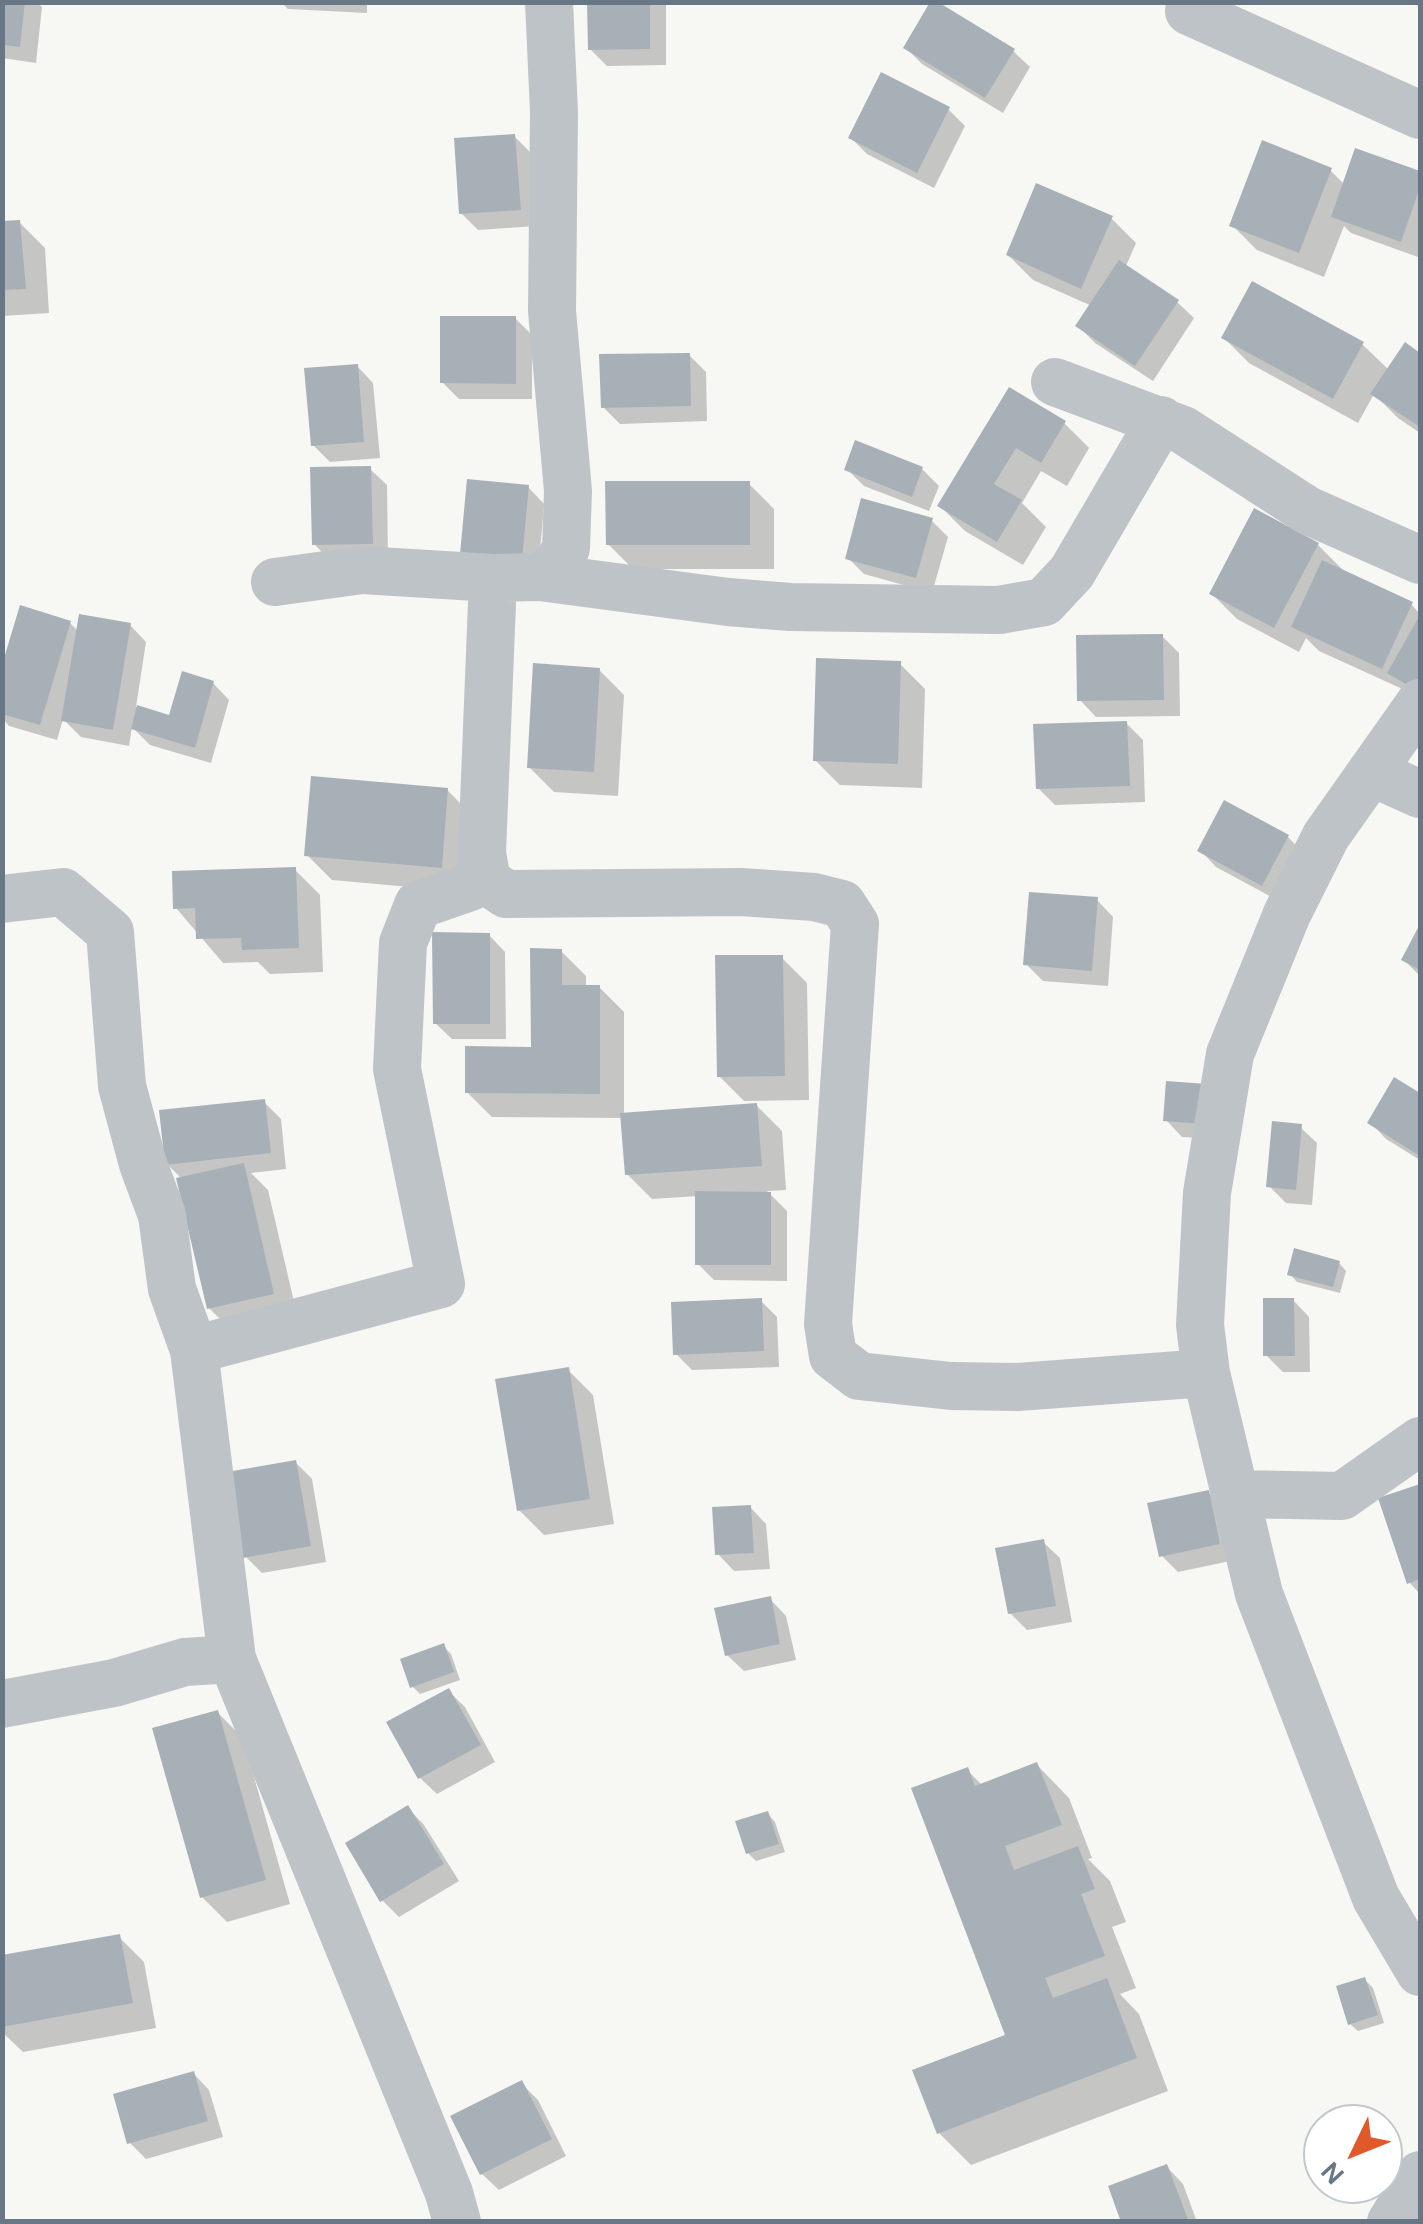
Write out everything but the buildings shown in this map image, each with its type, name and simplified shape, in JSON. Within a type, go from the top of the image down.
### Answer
[{"type":"street","points":[[540,577],[559,562],[566,548],[569,522],[552,312],[554,112],[549,2]]},
{"type":"street","points":[[1189,11],[1420,115]]},
{"type":"street","points":[[1055,382],[1183,430],[1307,510],[1420,560]]},
{"type":"street","points":[[274,582],[362,570],[540,577],[728,602],[790,606],[1000,610],[1044,602],[1072,572],[1161,420]]},
{"type":"street","points":[[493,578],[484,864],[487,881],[506,894],[740,892],[814,897],[842,904],[855,924],[828,1324],[833,1356],[859,1376],[951,1386],[1018,1388],[1206,1373]]},
{"type":"street","points":[[1420,703],[1326,836],[1287,914],[1230,1054],[1207,1193],[1200,1324],[1206,1373],[1259,1594],[1376,1898],[1420,1972]]},
{"type":"street","points":[[1371,772],[1420,794]]},
{"type":"street","points":[[194,1350],[441,1284],[397,1068],[404,944],[418,905],[470,887],[484,864]]},
{"type":"street","points":[[2,898],[63,892],[110,932],[122,1086],[143,1164],[162,1215],[172,1289],[194,1350],[232,1660],[457,2222]]},
{"type":"street","points":[[1236,1494],[1342,1496],[1420,1441]]},
{"type":"street","points":[[2,1704],[114,1683],[186,1662],[232,1660]]},
{"type":"street","points":[[1391,2222],[1420,2175]]}]
